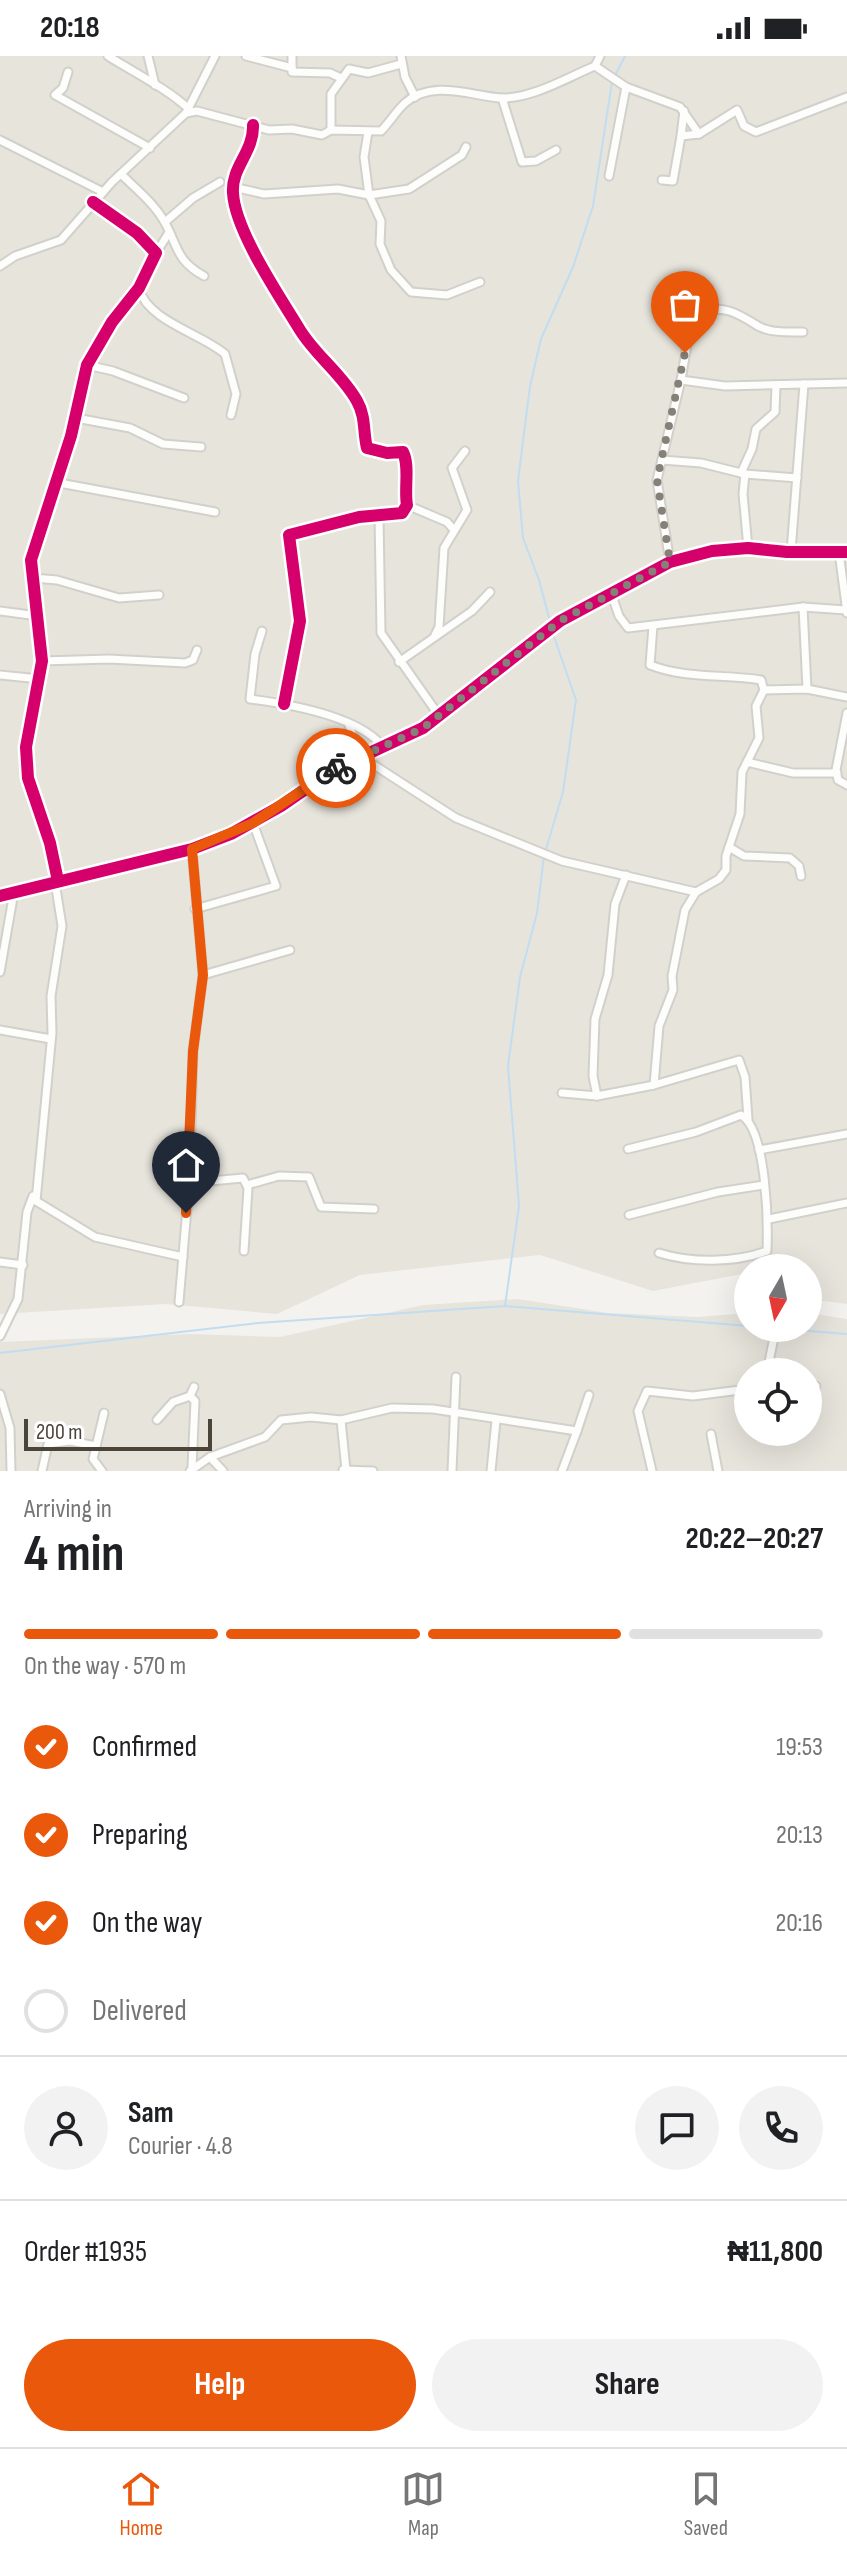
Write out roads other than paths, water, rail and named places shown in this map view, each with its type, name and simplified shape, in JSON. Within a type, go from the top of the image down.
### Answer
[{"type":"street","points":[[108,56],[191,109],[269,130],[292,129],[322,135],[331,130],[381,131],[402,105],[415,97],[456,90],[502,98],[540,88],[595,66],[600,56]]},
{"type":"street","points":[[148,56],[156,87]]},
{"type":"street","points":[[0,266],[15,256],[61,240],[93,202],[191,109],[215,56]]},
{"type":"street","points":[[246,56],[292,68]]},
{"type":"street","points":[[292,56],[292,72],[330,73],[341,78]]},
{"type":"street","points":[[331,130],[331,94],[349,69],[368,73],[401,60],[415,97]]},
{"type":"street","points":[[595,66],[626,87],[684,111],[699,134]]},
{"type":"street","points":[[68,72],[63,88],[55,95],[150,148]]},
{"type":"street","points":[[609,176],[626,87]]},
{"type":"street","points":[[681,136],[699,134],[737,110],[744,126],[756,132],[847,97]]},
{"type":"street","points":[[502,98],[522,162],[536,161],[556,150]]},
{"type":"street","points":[[662,180],[673,181],[684,111]]},
{"type":"street","points":[[253,125],[251,146],[236,170],[233,187],[245,230],[300,330],[337,370],[357,399],[365,422],[367,448],[387,453],[403,452],[406,456],[404,488],[407,505],[402,513],[359,517],[289,535],[300,621],[284,704]]},
{"type":"street","points":[[368,132],[364,157],[369,195],[381,221],[380,244],[391,270],[411,292],[447,295],[480,282]]},
{"type":"street","points":[[0,140],[103,192]]},
{"type":"street","points":[[233,187],[251,188],[264,194],[338,189],[369,195],[409,189],[462,155],[466,147]]},
{"type":"street","points":[[121,174],[165,222],[168,234],[182,257],[204,276]]},
{"type":"street","points":[[165,222],[193,198],[220,182]]},
{"type":"street","points":[[93,202],[137,233],[156,253]]},
{"type":"street","points":[[0,1336],[18,1299],[27,1212],[34,1194],[51,1039],[51,996],[62,926],[50,843],[28,778],[26,747],[42,661],[31,560],[76,418],[87,365],[112,322],[139,288],[168,234]]},
{"type":"street","points":[[139,288],[146,301],[169,321],[225,354],[236,394],[231,415]]},
{"type":"street","points":[[670,562],[656,488],[681,380],[688,325],[696,311],[721,309],[743,314],[761,327],[803,332]]},
{"type":"street","points":[[87,365],[113,371],[184,398]]},
{"type":"street","points":[[681,380],[725,386],[847,383]]},
{"type":"street","points":[[791,552],[804,384]]},
{"type":"street","points":[[748,548],[743,473],[756,429],[775,412],[776,385]]},
{"type":"street","points":[[76,418],[130,428],[163,444],[201,447]]},
{"type":"street","points":[[435,635],[439,627],[444,548],[467,510],[452,468],[465,451]]},
{"type":"street","points":[[662,460],[797,478]]},
{"type":"street","points":[[54,482],[215,512]]},
{"type":"street","points":[[407,505],[447,522],[454,530]]},
{"type":"street","points":[[379,516],[379,627],[399,662],[440,717]]},
{"type":"street","points":[[0,896],[192,849],[253,823],[360,756],[440,717],[560,621],[611,593],[670,562],[712,551],[748,548],[843,552],[847,612],[803,607],[628,628],[619,616],[611,593]]},
{"type":"street","points":[[33,578],[57,580],[119,598],[159,595]]},
{"type":"street","points":[[399,662],[472,611],[490,592]]},
{"type":"street","points":[[803,607],[807,689]]},
{"type":"street","points":[[0,611],[38,616]]},
{"type":"street","points":[[653,626],[650,665],[675,675],[726,674],[761,680],[764,690],[756,706],[759,738],[741,777],[740,814],[723,875],[696,892],[685,910],[674,967],[673,990],[659,1026],[654,1085]]},
{"type":"street","points":[[262,631],[255,654],[250,699],[284,704],[349,725],[373,734],[383,747]]},
{"type":"street","points":[[42,661],[100,659],[185,663],[193,660],[197,650]]},
{"type":"street","points":[[0,675],[40,679]]},
{"type":"street","points":[[764,690],[807,689],[847,697]]},
{"type":"street","points":[[847,713],[837,773],[838,780],[847,785]]},
{"type":"street","points":[[349,725],[360,756],[456,818],[562,861],[696,892]]},
{"type":"street","points":[[747,762],[793,773],[837,773]]},
{"type":"street","points":[[195,909],[276,886],[253,823]]},
{"type":"street","points":[[729,847],[744,856],[790,858],[799,866],[801,876]]},
{"type":"street","points":[[179,1302],[193,1051],[203,975],[192,849]]},
{"type":"street","points":[[597,1096],[593,1076],[595,1019],[608,975],[615,904],[626,875]]},
{"type":"street","points":[[0,972],[14,892]]},
{"type":"street","points":[[203,975],[290,950]]},
{"type":"street","points":[[0,1030],[51,1039]]},
{"type":"street","points":[[562,1093],[597,1096],[654,1085],[739,1060],[747,1091],[748,1121],[759,1150],[769,1219],[767,1251],[754,1256],[676,1258],[659,1253]]},
{"type":"street","points":[[628,1149],[696,1132],[741,1115],[748,1121]]},
{"type":"street","points":[[759,1150],[847,1134]]},
{"type":"street","points":[[247,1185],[300,1174],[309,1177],[321,1207],[374,1209]]},
{"type":"street","points":[[188,1183],[243,1178],[247,1185],[244,1251]]},
{"type":"street","points":[[629,1215],[718,1192],[764,1185]]},
{"type":"street","points":[[34,1194],[40,1204],[95,1237],[183,1257]]},
{"type":"street","points":[[769,1219],[847,1203]]},
{"type":"street","points":[[0,1262],[23,1265]]},
{"type":"street","points":[[452,1471],[456,1377]]},
{"type":"street","points":[[157,1420],[173,1402],[190,1396],[194,1387]]},
{"type":"street","points":[[652,1471],[638,1411],[647,1391],[693,1396],[734,1391]]},
{"type":"street","points":[[0,1394],[10,1428],[11,1471]]},
{"type":"street","points":[[562,1471],[589,1395]]},
{"type":"street","points":[[190,1396],[195,1401],[191,1469]]},
{"type":"street","points":[[191,1469],[210,1457],[265,1437],[281,1420],[311,1417],[341,1420],[392,1408],[433,1409],[577,1431]]},
{"type":"street","points":[[102,1471],[93,1459],[104,1413]]},
{"type":"street","points":[[341,1420],[343,1470],[373,1471]]},
{"type":"street","points":[[491,1471],[496,1421]]},
{"type":"street","points":[[711,1434],[718,1471]]},
{"type":"street","points":[[42,1471],[48,1444],[70,1441],[96,1446]]},
{"type":"street","points":[[210,1457],[223,1471]]},
{"type":"waterway","points":[[615,76],[625,56]]},
{"type":"waterway","points":[[551,625],[523,538],[518,481],[530,386],[541,339],[573,267],[593,206],[612,82]]},
{"type":"waterway","points":[[505,1306],[519,1206],[508,1066],[520,977],[537,913],[544,856],[563,792],[576,700],[552,631]]},
{"type":"waterway","points":[[0,1353],[258,1323],[505,1306],[734,1325]]},
{"type":"waterway","points":[[822,1332],[847,1334]]}]
